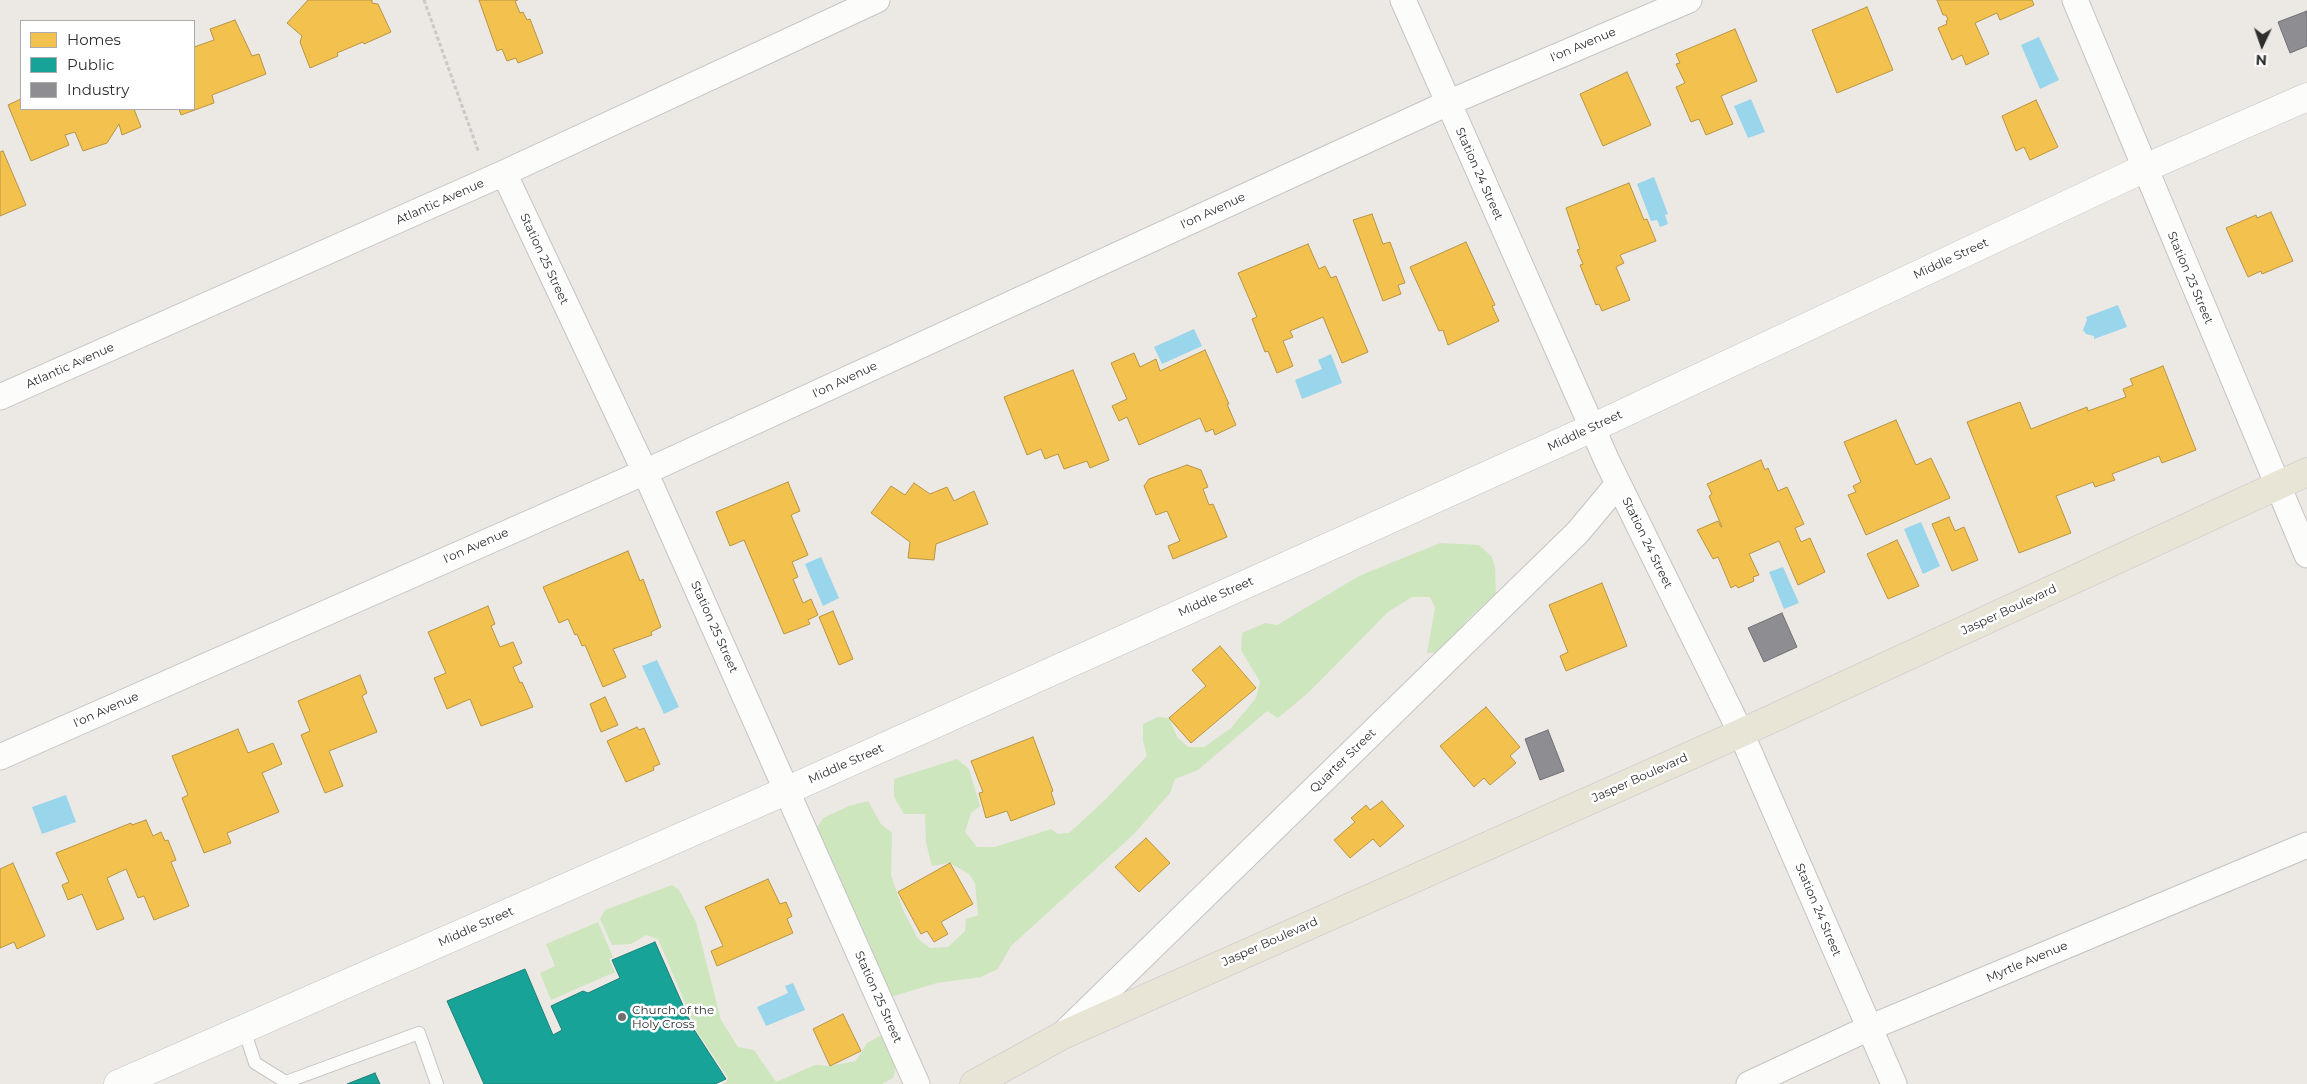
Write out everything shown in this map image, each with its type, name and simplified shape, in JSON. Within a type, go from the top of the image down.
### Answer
[{"type":"main road","name":"Jasper Boulevard","points":[[974,1084],[1063,1035],[1741,733],[2307,472]]},
{"type":"street","name":"Atlantic Avenue","points":[[0,397],[496,177],[877,0]]},
{"type":"street","name":"Station 24 Street","points":[[1403,0],[1592,428],[1741,733],[1894,1084]]},
{"type":"street","name":"I'on Avenue","points":[[0,757],[645,472],[1448,104],[1689,0]]},
{"type":"street","name":"Station 23 Street","points":[[2075,0],[2276,486],[2307,555]]},
{"type":"street","name":"Middle Street","points":[[118,1084],[788,790],[1592,428],[2145,168],[2307,97]]},
{"type":"street","name":"Station 25 Street","points":[[496,177],[645,472],[788,790],[917,1084]]},
{"type":"street","name":"Quarter Street","points":[[1063,1035],[1578,532],[1618,484]]},
{"type":"street","name":"Myrtle Avenue","points":[[1749,1084],[1869,1028],[2307,845]]},
{"type":"lane","points":[[244,1029],[255,1062],[286,1082],[419,1033],[437,1084]]},
{"type":"path","points":[[424,0],[496,177]]},
{"type":"green space","points":[[1440,543],[1479,545],[1492,557],[1495,568],[1496,594],[1469,618],[1440,652],[1427,653],[1435,608],[1430,597],[1412,597],[1388,612],[1308,693],[1278,718],[1267,711],[1198,770],[1175,779],[1170,793],[1134,834],[1011,946],[998,969],[981,977],[937,983],[894,996],[883,992],[817,835],[817,828],[823,818],[849,806],[868,801],[881,824],[892,833],[891,875],[903,910],[918,939],[930,948],[948,947],[965,931],[966,919],[978,915],[975,883],[969,874],[950,863],[932,866],[926,843],[925,814],[904,814],[894,797],[894,779],[957,759],[969,769],[980,806],[971,813],[965,832],[977,847],[995,847],[1051,829],[1058,834],[1069,833],[1106,799],[1147,756],[1143,741],[1143,724],[1158,717],[1169,718],[1177,737],[1188,747],[1204,747],[1231,728],[1256,698],[1260,682],[1241,650],[1242,633],[1265,623],[1277,625],[1359,576]]},
{"type":"green space","points":[[672,885],[679,890],[696,922],[721,1020],[738,1047],[754,1050],[776,1082],[815,1065],[830,1066],[856,1061],[867,1043],[882,1035],[898,1058],[893,1078],[882,1084],[722,1084],[726,1083],[728,1078],[698,1033],[658,939],[646,935],[631,944],[612,945],[600,919],[605,910]]},
{"type":"green space","points":[[598,922],[613,957],[609,959],[615,972],[551,1000],[540,973],[555,966],[546,944]]},
{"type":"water","points":[[2039,37],[2059,80],[2040,89],[2021,45]]},
{"type":"water","points":[[1751,99],[1765,132],[1748,138],[1734,106]]},
{"type":"water","points":[[1654,177],[1668,214],[1665,215],[1668,224],[1660,227],[1657,220],[1651,221],[1637,184]]},
{"type":"water","points":[[2118,305],[2127,327],[2094,339],[2094,336],[2086,334],[2083,330],[2087,320],[2086,317]]},
{"type":"water","points":[[1194,329],[1202,346],[1162,364],[1154,347]]},
{"type":"water","points":[[1331,354],[1342,383],[1302,399],[1295,380],[1322,369],[1318,360]]},
{"type":"water","points":[[1921,522],[1940,566],[1923,574],[1904,529]]},
{"type":"water","points":[[821,557],[839,598],[823,606],[805,564]]},
{"type":"water","points":[[1783,567],[1799,603],[1784,609],[1769,572]]},
{"type":"water","points":[[657,660],[679,707],[664,714],[642,666]]},
{"type":"water","points":[[66,795],[76,822],[42,834],[32,807]]},
{"type":"water","points":[[793,983],[805,1010],[766,1026],[757,1007],[788,993],[785,986]]},
{"type":"building: Homes","points":[[308,0],[372,0],[372,3],[378,4],[391,32],[337,53],[338,56],[310,68],[300,42],[302,36],[287,23]]},
{"type":"building: Homes","points":[[479,0],[518,0],[515,1],[520,13],[523,12],[527,20],[530,19],[543,53],[518,63],[516,58],[507,61],[502,49],[497,51]]},
{"type":"building: Homes","points":[[1937,0],[2032,0],[2034,5],[2000,20],[1997,13],[1975,23],[1989,54],[1966,65],[1962,55],[1952,60],[1938,28],[1947,24],[1946,21],[1948,20],[1946,15],[1943,15]]},
{"type":"building: Homes","points":[[1867,7],[1893,70],[1837,93],[1812,30]]},
{"type":"building: Homes","points":[[235,20],[252,56],[259,54],[266,74],[212,95],[214,103],[195,110],[195,47],[214,40],[210,29]]},
{"type":"building: Homes","points":[[1735,29],[1757,81],[1721,96],[1733,124],[1706,135],[1699,119],[1691,122],[1676,87],[1685,83],[1676,64],[1680,63],[1676,54]]},
{"type":"building: Homes","points":[[1627,72],[1651,125],[1603,146],[1580,94]]},
{"type":"building: Homes","points":[[20,99],[20,110],[134,110],[141,127],[122,135],[119,124],[107,143],[83,151],[75,132],[65,135],[69,145],[31,161],[8,105]]},
{"type":"building: Homes","points":[[2036,100],[2058,147],[2030,160],[2024,147],[2016,151],[2002,116]]},
{"type":"building: Homes","points":[[179,110],[195,110],[181,115]]},
{"type":"building: Homes","points":[[3,151],[26,205],[0,216],[0,152]]},
{"type":"building: Homes","points":[[1629,183],[1644,220],[1647,219],[1656,241],[1620,255],[1624,263],[1616,267],[1630,300],[1602,311],[1599,304],[1596,305],[1580,265],[1583,264],[1577,250],[1580,249],[1566,208]]},
{"type":"building: Homes","points":[[2271,212],[2293,261],[2262,274],[2261,271],[2248,277],[2226,228],[2256,215],[2257,218]]},
{"type":"building: Homes","points":[[1372,214],[1383,244],[1390,242],[1405,283],[1398,285],[1401,294],[1383,301],[1353,220]]},
{"type":"building: Homes","points":[[1466,242],[1495,305],[1492,306],[1499,321],[1448,345],[1443,330],[1439,331],[1410,267]]},
{"type":"building: Homes","points":[[1308,244],[1319,269],[1325,266],[1331,278],[1336,276],[1368,352],[1342,363],[1323,317],[1290,331],[1293,337],[1283,341],[1293,366],[1277,373],[1268,351],[1265,352],[1252,319],[1257,317],[1238,273]]},
{"type":"building: Homes","points":[[1205,350],[1229,404],[1227,404],[1236,425],[1215,435],[1213,429],[1206,432],[1200,418],[1139,445],[1127,417],[1119,421],[1112,406],[1127,399],[1111,363],[1134,353],[1140,367],[1156,359],[1160,371]]},
{"type":"building: Homes","points":[[2163,366],[2196,450],[2162,463],[2159,456],[2112,474],[2115,480],[2095,487],[2093,482],[2056,496],[2071,533],[2019,553],[1967,422],[2020,402],[2031,429],[2087,407],[2088,411],[2126,397],[2123,389],[2133,385],[2130,379]]},
{"type":"building: Homes","points":[[1073,370],[1109,460],[1090,468],[1087,461],[1064,469],[1058,454],[1045,459],[1041,449],[1027,455],[1004,397]]},
{"type":"building: Homes","points":[[1896,420],[1916,465],[1931,458],[1950,498],[1866,535],[1848,495],[1856,492],[1853,486],[1861,482],[1844,442]]},
{"type":"building: Homes","points":[[1761,460],[1765,470],[1768,468],[1778,491],[1787,487],[1804,524],[1795,528],[1801,542],[1810,538],[1825,572],[1798,585],[1779,541],[1749,554],[1759,575],[1753,577],[1754,581],[1738,588],[1736,585],[1731,588],[1718,557],[1713,559],[1697,530],[1718,521],[1722,527],[1709,496],[1712,494],[1707,484]]},
{"type":"building: Homes","points":[[1187,465],[1201,470],[1208,487],[1203,489],[1209,505],[1213,504],[1227,537],[1173,559],[1168,546],[1180,541],[1167,511],[1156,515],[1144,486],[1149,479]]},
{"type":"building: Homes","points":[[788,482],[800,511],[791,515],[808,555],[792,562],[798,577],[793,579],[803,603],[811,599],[818,615],[808,620],[810,624],[784,634],[744,540],[730,546],[716,512]]},
{"type":"building: Homes","points":[[914,483],[930,494],[947,487],[954,501],[974,491],[988,524],[936,544],[934,560],[908,558],[910,542],[871,513],[891,486],[905,495]]},
{"type":"building: Homes","points":[[1949,517],[1955,531],[1964,527],[1978,560],[1952,571],[1932,524]]},
{"type":"building: Homes","points":[[1897,540],[1919,586],[1888,599],[1867,554]]},
{"type":"building: Homes","points":[[628,551],[640,581],[643,579],[661,627],[651,632],[652,635],[613,649],[626,677],[603,687],[585,645],[582,646],[568,619],[559,623],[543,587]]},
{"type":"building: Homes","points":[[1602,583],[1627,646],[1566,671],[1560,656],[1568,652],[1549,605]]},
{"type":"building: Homes","points":[[488,606],[495,624],[491,626],[500,647],[513,642],[522,663],[513,667],[533,707],[481,726],[470,699],[447,709],[434,678],[446,673],[428,632]]},
{"type":"building: Homes","points":[[833,611],[853,659],[839,665],[819,617]]},
{"type":"building: Homes","points":[[1220,646],[1256,688],[1191,743],[1169,718],[1206,686],[1192,670]]},
{"type":"building: Homes","points":[[360,675],[367,693],[362,696],[377,732],[329,751],[343,786],[325,793],[301,735],[310,731],[298,701]]},
{"type":"building: Homes","points":[[605,697],[618,725],[601,732],[590,704]]},
{"type":"building: Homes","points":[[1486,707],[1520,747],[1510,756],[1516,763],[1490,785],[1484,778],[1474,787],[1440,746]]},
{"type":"building: Homes","points":[[637,727],[639,730],[644,728],[660,764],[653,767],[654,770],[626,782],[607,741]]},
{"type":"building: Homes","points":[[238,729],[248,753],[273,743],[282,764],[262,773],[279,812],[227,833],[231,843],[204,853],[182,798],[188,795],[172,756]]},
{"type":"building: Homes","points":[[1033,737],[1053,791],[1051,792],[1055,804],[1011,821],[1007,811],[986,818],[979,793],[983,792],[971,761]]},
{"type":"building: Homes","points":[[1382,801],[1404,826],[1380,847],[1373,839],[1350,858],[1334,840],[1355,822],[1351,818],[1366,805],[1370,810]]},
{"type":"building: Homes","points":[[146,820],[153,836],[161,832],[165,841],[168,840],[176,860],[171,862],[189,906],[154,920],[144,896],[138,898],[126,869],[107,878],[124,919],[97,930],[82,894],[68,900],[62,885],[69,882],[56,853],[131,823],[132,825]]},
{"type":"building: Homes","points":[[1146,838],[1170,863],[1139,892],[1115,867]]},
{"type":"building: Homes","points":[[13,863],[45,936],[17,949],[14,942],[0,948],[0,869]]},
{"type":"building: Homes","points":[[950,863],[973,904],[941,922],[948,934],[934,942],[927,931],[921,934],[898,892]]},
{"type":"building: Homes","points":[[768,879],[780,904],[786,902],[792,916],[787,919],[793,933],[717,966],[711,951],[723,946],[705,907]]},
{"type":"building: Homes","points":[[843,1014],[861,1051],[830,1066],[813,1029]]},
{"type":"building: Public","name":"Church of the Holy Cross","points":[[655,942],[693,1028],[726,1079],[715,1084],[484,1084],[447,1001],[525,969],[553,1035],[562,1030],[551,1006],[583,991],[588,993],[620,978],[612,960]]},
{"type":"building: Public","points":[[375,1073],[380,1084],[347,1084]]},
{"type":"building: Industry","points":[[2307,11],[2307,46],[2290,53],[2278,22]]},
{"type":"building: Industry","points":[[1782,613],[1797,647],[1764,662],[1748,628]]},
{"type":"building: Industry","points":[[1548,730],[1564,771],[1540,780],[1525,739]]},
{"type":"place","name":"Church of the Holy Cross","points":[[622,1017]]}]
